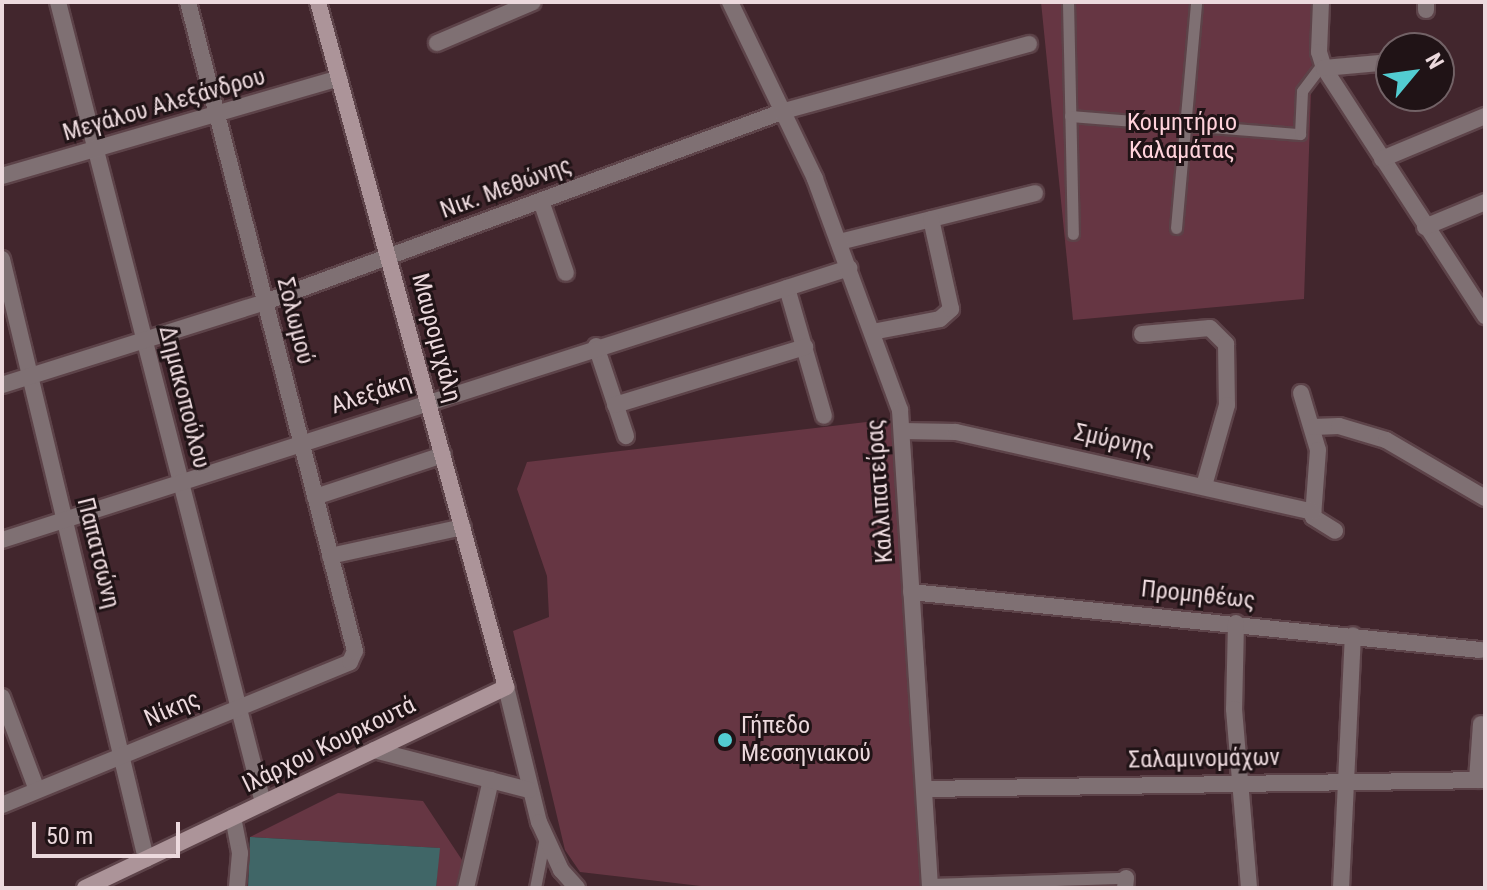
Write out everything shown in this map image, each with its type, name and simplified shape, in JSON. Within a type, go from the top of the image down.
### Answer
[{"type":"main road","name":"Μαυρομιχάλη","points":[[318,2],[506,687]]},
{"type":"main road","name":"Ιλάρχου Κουρκουτά","points":[[85,888],[506,687]]},
{"type":"street","name":"Δημακοπούλου","points":[[58,2],[263,803]]},
{"type":"street","name":"Σολωμού","points":[[188,2],[355,651]]},
{"type":"street","points":[[437,43],[505,9],[533,2]]},
{"type":"street","name":"Καλλιπατείρας","points":[[730,2],[784,111],[839,242],[903,431],[930,886]]},
{"type":"street","points":[[1321,2],[1323,66],[1485,316]]},
{"type":"street","name":"Νικ. Μεθώνης","points":[[2,385],[265,302],[784,111],[1029,44]]},
{"type":"street","points":[[1323,66],[1375,63]]},
{"type":"street","name":"Μεγάλου Αλεξάνδρου","points":[[2,176],[339,78]]},
{"type":"street","points":[[1382,159],[1485,116]]},
{"type":"street","points":[[839,242],[1035,193]]},
{"type":"street","points":[[541,201],[566,273]]},
{"type":"street","points":[[1425,227],[1485,202]]},
{"type":"street","points":[[872,332],[940,319],[951,309],[931,219]]},
{"type":"street","name":"Παπατσώνη","points":[[2,259],[146,859]]},
{"type":"street","name":"Αλεξάκη","points":[[2,540],[596,346],[849,268]]},
{"type":"street","points":[[787,288],[824,416]]},
{"type":"street","points":[[1142,334],[1210,328],[1226,344],[1227,405],[1204,486]]},
{"type":"street","points":[[596,346],[626,436]]},
{"type":"street","points":[[615,405],[805,347]]},
{"type":"street","points":[[1301,393],[1313,427],[1319,463],[1313,512],[1316,521],[1335,531]]},
{"type":"street","points":[[1313,427],[1339,426],[1386,440],[1485,498]]},
{"type":"street","name":"Σμύρνης","points":[[903,431],[956,432],[1313,512]]},
{"type":"street","points":[[315,497],[443,455]]},
{"type":"street","points":[[330,556],[463,527]]},
{"type":"street","name":"Προμηθέως","points":[[911,592],[1480,650]]},
{"type":"street","points":[[1236,623],[1232,676],[1249,888]]},
{"type":"street","points":[[1341,888],[1353,635]]},
{"type":"street","name":"Νίκης","points":[[2,805],[350,662],[355,651]]},
{"type":"street","points":[[506,687],[529,790],[545,837],[577,888]]},
{"type":"street","points":[[2,697],[37,790]]},
{"type":"street","points":[[1481,724],[1481,780]]},
{"type":"street","points":[[374,750],[529,790]]},
{"type":"street","points":[[466,888],[491,780]]},
{"type":"street","name":"Σαλαμινομάχων","points":[[924,789],[1481,780]]},
{"type":"street","points":[[233,817],[240,853],[237,888]]},
{"type":"lane","points":[[1068,2],[1073,234]]},
{"type":"lane","points":[[1176,228],[1196,2]]},
{"type":"lane","points":[[1070,116],[1300,134],[1302,91],[1323,66]]},
{"type":"lane","points":[[535,888],[545,837]]},
{"type":"lane","points":[[930,886],[1125,883]]},
{"type":"green space","name":"Κοιμητήριο Καλαμάτας","points":[[1041,2],[1314,2],[1304,299],[1073,320]]},
{"type":"green space","name":"Γήπεδο Μεσσηνιακού","points":[[892,419],[921,888],[718,888],[580,872],[565,850],[513,631],[549,617],[547,576],[517,489],[527,462]]},
{"type":"green space","points":[[338,793],[423,801],[464,863],[459,888],[436,888],[439,848],[250,837]]},
{"type":"building","points":[[250,837],[440,848],[436,888],[248,888]]},
{"type":"place","name":"Γήπεδο Μεσσηνιακού","points":[[725,740]]}]
